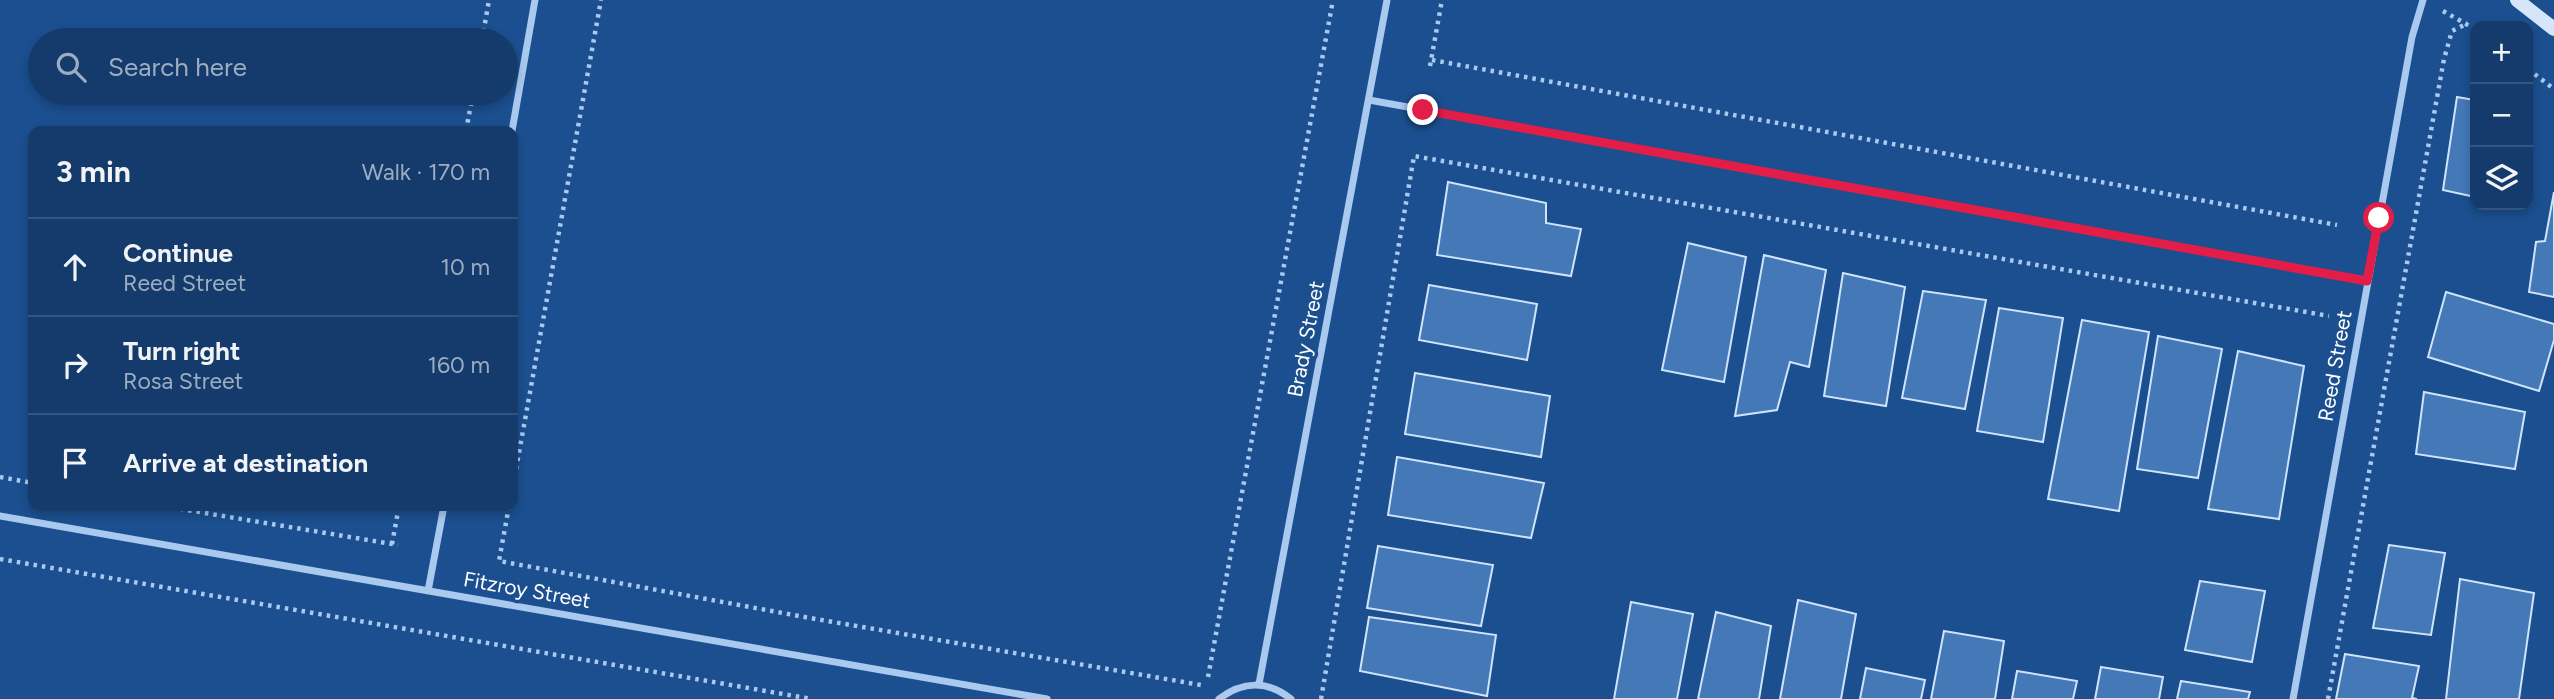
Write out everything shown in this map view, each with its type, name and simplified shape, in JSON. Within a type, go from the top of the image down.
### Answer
[{"type":"main road","points":[[2517,0],[2554,29]]},
{"type":"street","points":[[518,97],[535,0]]},
{"type":"street","name":"Brady Street","points":[[1259,684],[1387,0]]},
{"type":"street","name":"Reed Street","points":[[2293,699],[2412,37],[2423,1]]},
{"type":"street","points":[[1369,100],[2367,281]]},
{"type":"street","points":[[513,126],[517,105]]},
{"type":"street","points":[[428,590],[443,511]]},
{"type":"street","name":"Fitzroy Street","points":[[0,516],[1047,699]]},
{"type":"street","points":[[1219,699],[1230,690],[1259,684],[1276,688],[1290,699]]},
{"type":"path","points":[[484,28],[489,0]]},
{"type":"path","points":[[518,458],[601,0]]},
{"type":"path","points":[[508,511],[499,561],[863,628],[1204,686],[1211,669],[1333,0]]},
{"type":"path","points":[[1443,0],[1431,63],[2337,225]]},
{"type":"path","points":[[2423,1],[2468,23]]},
{"type":"path","points":[[2328,699],[2444,59],[2452,31],[2468,23]]},
{"type":"path","points":[[2533,73],[2554,89]]},
{"type":"path","points":[[467,126],[471,105]]},
{"type":"path","points":[[1321,699],[1414,156],[2329,317]]},
{"type":"path","points":[[0,477],[28,482]]},
{"type":"path","points":[[194,511],[395,544],[398,511]]},
{"type":"path","points":[[0,559],[812,699]]},
{"type":"building","points":[[2457,97],[2470,99],[2470,196],[2443,190]]},
{"type":"building","points":[[1448,182],[1546,203],[1546,223],[1581,229],[1571,276],[1437,255]]},
{"type":"building","points":[[2554,192],[2554,297],[2529,292],[2536,242],[2545,241]]},
{"type":"building","points":[[1688,243],[1746,257],[1724,382],[1662,370]]},
{"type":"building","points":[[1764,255],[1826,270],[1809,367],[1790,362],[1777,410],[1735,416]]},
{"type":"building","points":[[1843,273],[1905,287],[1886,406],[1824,396]]},
{"type":"building","points":[[1429,285],[1537,304],[1527,360],[1419,340]]},
{"type":"building","points":[[1923,291],[1986,300],[1965,409],[1902,398]]},
{"type":"building","points":[[2446,292],[2554,324],[2554,340],[2539,391],[2428,357]]},
{"type":"building","points":[[1999,308],[2063,318],[2043,442],[1977,431]]},
{"type":"building","points":[[2082,320],[2149,332],[2119,511],[2048,499]]},
{"type":"building","points":[[2158,336],[2222,349],[2198,478],[2137,469]]},
{"type":"building","points":[[2238,351],[2304,366],[2279,519],[2208,509]]},
{"type":"building","points":[[1415,373],[1550,396],[1541,457],[1405,434]]},
{"type":"building","points":[[2424,392],[2525,412],[2515,469],[2416,454]]},
{"type":"building","points":[[1397,457],[1544,483],[1531,538],[1388,515]]},
{"type":"building","points":[[2389,545],[2445,553],[2431,635],[2373,628]]},
{"type":"building","points":[[1378,546],[1493,565],[1481,626],[1367,608]]},
{"type":"building","points":[[2460,579],[2534,593],[2519,699],[2446,699]]},
{"type":"building","points":[[2200,581],[2265,591],[2252,662],[2185,650]]},
{"type":"building","points":[[1798,600],[1856,614],[1841,699],[1780,699]]},
{"type":"building","points":[[1631,602],[1693,614],[1677,699],[1614,699]]},
{"type":"building","points":[[1716,612],[1771,626],[1759,699],[1698,699]]},
{"type":"building","points":[[1369,617],[1496,635],[1487,696],[1360,671]]},
{"type":"building","points":[[1944,631],[2004,641],[1995,699],[1931,699]]},
{"type":"building","points":[[2345,654],[2419,666],[2412,698],[2417,699],[2336,699]]},
{"type":"building","points":[[2101,667],[2163,677],[2159,699],[2095,699]]},
{"type":"building","points":[[1866,668],[1925,680],[1921,699],[1860,699]]},
{"type":"building","points":[[2017,671],[2077,681],[2073,699],[2012,699]]},
{"type":"building","points":[[2181,681],[2250,692],[2248,699],[2177,699]]},
{"type":"route","points":[[1423,110],[2367,281],[2379,218]]}]
